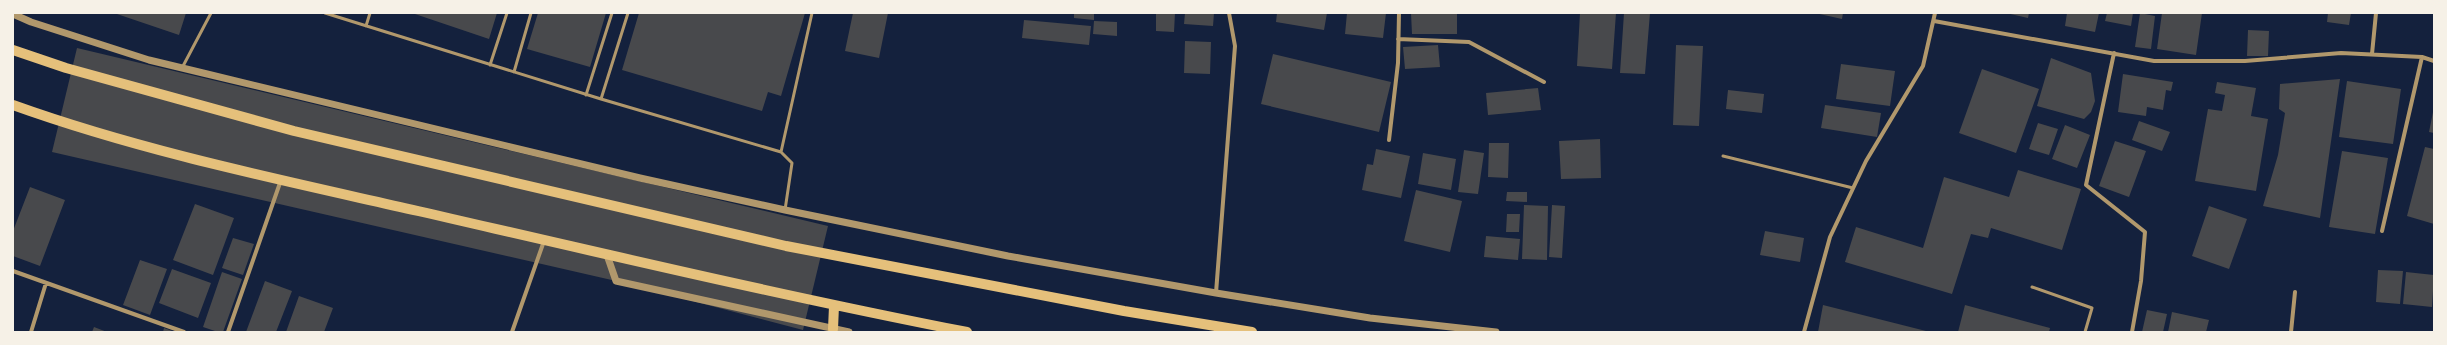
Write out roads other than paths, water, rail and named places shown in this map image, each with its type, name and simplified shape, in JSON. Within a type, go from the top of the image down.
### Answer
[{"type":"main road","points":[[13,50],[66,68],[294,131],[786,246],[1124,311],[1252,332]]},
{"type":"main road","points":[[13,104],[94,133],[281,179],[834,306],[967,332]]},
{"type":"main road","points":[[833,329],[834,306]]},
{"type":"street","points":[[1216,293],[1235,46],[1229,13]]},
{"type":"street","points":[[1389,140],[1398,64],[1399,13]]},
{"type":"street","points":[[1804,332],[1830,237],[1866,161],[1923,66],[1935,13]]},
{"type":"street","points":[[2372,54],[2376,13]]},
{"type":"street","points":[[13,14],[31,22],[182,68],[640,178],[785,210],[1008,256],[1216,293],[1370,318],[1496,332]]},
{"type":"street","points":[[1934,21],[2154,61],[2246,61],[2341,53],[2422,57],[2434,61]]},
{"type":"street","points":[[1398,39],[1469,42],[1544,82]]},
{"type":"street","points":[[2114,53],[2086,185],[2145,232],[2141,282],[2132,332]]},
{"type":"street","points":[[2382,231],[2422,57]]},
{"type":"street","points":[[228,332],[281,179]]},
{"type":"street","points":[[512,332],[544,240]]},
{"type":"street","points":[[607,255],[616,281],[849,332]]},
{"type":"street","points":[[13,271],[184,332]]},
{"type":"street","points":[[31,332],[46,283]]},
{"type":"street","points":[[2291,332],[2295,292]]},
{"type":"lane","points":[[182,68],[211,13]]},
{"type":"lane","points":[[325,13],[586,95],[781,152],[792,163],[785,210]]},
{"type":"lane","points":[[366,26],[370,13]]},
{"type":"lane","points":[[490,65],[507,13]]},
{"type":"lane","points":[[514,72],[531,13]]},
{"type":"lane","points":[[586,95],[612,13]]},
{"type":"lane","points":[[602,99],[628,13]]},
{"type":"lane","points":[[781,152],[812,13]]},
{"type":"lane","points":[[1723,156],[1853,188]]},
{"type":"lane","points":[[2032,288],[2092,308],[2085,332]]}]
